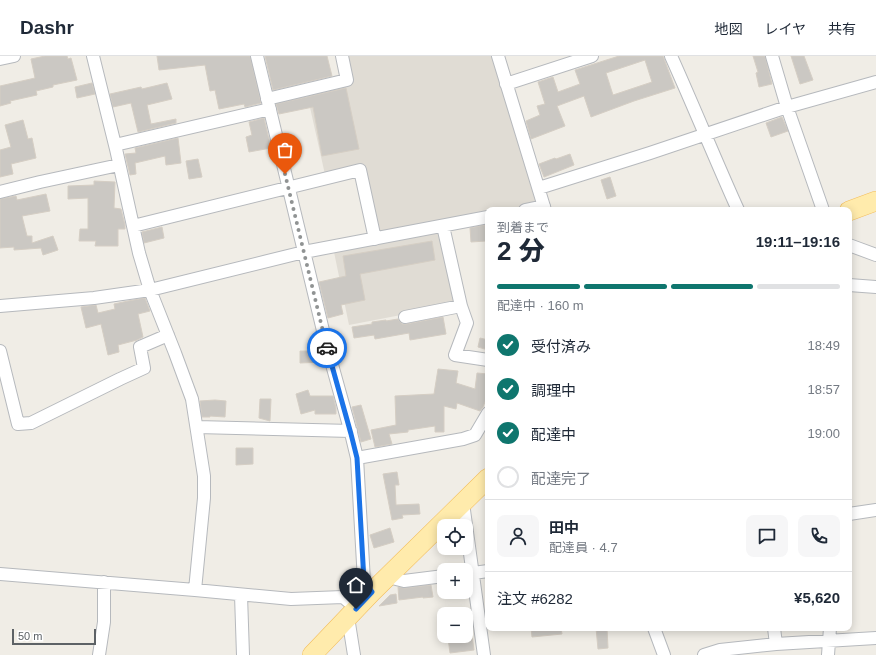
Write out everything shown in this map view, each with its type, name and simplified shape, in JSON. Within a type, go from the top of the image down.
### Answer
[{"type":"main road","points":[[852,211],[876,201]]},
{"type":"main road","points":[[312,655],[372,592],[485,481]]},
{"type":"street","points":[[0,59],[14,56]]},
{"type":"street","points":[[93,56],[139,252],[150,290],[192,399],[204,476],[204,498],[195,590]]},
{"type":"street","points":[[257,56],[326,343],[351,431],[357,458],[364,581],[372,592]]},
{"type":"street","points":[[115,145],[269,104],[347,80],[342,56]]},
{"type":"street","points":[[498,56],[545,207]]},
{"type":"street","points":[[506,84],[592,56]]},
{"type":"street","points":[[671,56],[737,207]]},
{"type":"street","points":[[772,56],[787,107],[822,207]]},
{"type":"street","points":[[539,188],[787,107],[876,82]]},
{"type":"street","points":[[0,192],[119,165]]},
{"type":"street","points":[[133,226],[360,170],[375,239]]},
{"type":"street","points":[[0,306],[94,298],[150,290],[304,252],[485,218]]},
{"type":"street","points":[[443,226],[461,306],[467,323],[455,355],[485,360]]},
{"type":"street","points":[[852,246],[876,255]]},
{"type":"street","points":[[852,285],[876,286]]},
{"type":"street","points":[[404,317],[461,306]]},
{"type":"street","points":[[0,351],[18,424],[31,423],[144,368],[140,347],[168,335]]},
{"type":"street","points":[[357,458],[463,439],[475,435],[485,418]]},
{"type":"street","points":[[197,426],[351,431]]},
{"type":"street","points":[[463,503],[469,563]]},
{"type":"street","points":[[852,514],[876,510]]},
{"type":"street","points":[[473,573],[485,571]]},
{"type":"street","points":[[0,574],[291,599],[344,597],[352,613],[354,655]]},
{"type":"street","points":[[388,577],[404,581],[437,577]]},
{"type":"street","points":[[99,655],[104,622],[104,582]]},
{"type":"street","points":[[473,591],[484,655]]},
{"type":"street","points":[[242,595],[243,655]]},
{"type":"street","points":[[655,631],[664,655]]},
{"type":"street","points":[[774,631],[776,644]]},
{"type":"street","points":[[828,655],[830,631]]},
{"type":"street","points":[[704,655],[776,644],[876,638]]},
{"type":"shaded area","points":[[344,56],[493,56],[536,200],[533,204],[520,207],[485,207],[485,215],[375,239],[360,170],[326,179],[307,94],[350,81]]},
{"type":"shaded area","points":[[438,231],[442,234],[457,300],[453,305],[349,325],[334,252]]},
{"type":"building","points":[[45,56],[67,56],[68,59],[71,58],[77,80],[53,85],[53,87],[36,91],[37,95],[10,101],[11,103],[0,106],[0,86],[35,78],[31,59]]},
{"type":"building","points":[[157,56],[250,56],[261,103],[245,107],[244,104],[219,109],[215,90],[210,91],[205,65],[159,70]]},
{"type":"building","points":[[265,56],[327,56],[332,76],[273,90]]},
{"type":"building","points":[[619,56],[663,56],[675,88],[591,117],[584,96],[557,106],[565,126],[531,139],[526,121],[540,115],[537,106],[545,104],[538,82],[553,77],[558,92],[580,84],[575,70]],"holes":[[[645,60],[652,82],[613,95],[606,73]]]},
{"type":"building","points":[[753,56],[765,56],[772,84],[759,87],[756,73],[758,72]]},
{"type":"building","points":[[791,56],[804,56],[813,80],[800,84]]},
{"type":"building","points":[[92,83],[95,94],[77,98],[75,87]]},
{"type":"building","points":[[167,83],[172,99],[147,105],[151,124],[176,119],[176,123],[138,132],[131,103],[113,107],[110,94]]},
{"type":"building","points":[[346,88],[359,149],[322,156],[313,107],[279,114],[276,104]]},
{"type":"building","points":[[782,117],[788,131],[771,137],[766,123]]},
{"type":"building","points":[[264,118],[271,148],[249,152],[246,137],[252,135],[249,122]]},
{"type":"building","points":[[23,120],[28,139],[32,138],[36,158],[11,164],[13,174],[0,177],[0,150],[11,147],[5,125]]},
{"type":"building","points":[[178,138],[181,163],[166,165],[165,156],[135,163],[136,174],[130,175],[125,154],[136,153],[135,148]]},
{"type":"building","points":[[570,154],[574,165],[544,177],[539,164]]},
{"type":"building","points":[[198,159],[202,177],[189,179],[186,161]]},
{"type":"building","points":[[610,177],[616,196],[607,199],[601,180]]},
{"type":"building","points":[[94,181],[115,182],[114,208],[121,209],[125,225],[125,229],[118,229],[118,246],[95,246],[96,241],[79,241],[80,229],[88,229],[88,198],[68,199],[68,186],[94,185]]},
{"type":"building","points":[[46,194],[50,211],[22,216],[27,236],[32,236],[32,243],[53,236],[58,250],[43,255],[41,248],[14,250],[14,247],[0,248],[0,199],[16,196],[17,200]]},
{"type":"building","points":[[485,225],[485,241],[471,242],[470,228]]},
{"type":"building","points":[[162,227],[164,238],[144,243],[142,232]]},
{"type":"building","points":[[432,241],[435,260],[360,274],[365,300],[341,305],[343,314],[328,318],[319,282],[346,276],[343,256]]},
{"type":"building","points":[[145,298],[150,311],[138,314],[143,337],[118,345],[119,352],[108,355],[101,324],[86,328],[81,307],[96,305],[98,313],[115,309],[114,304]]},
{"type":"building","points":[[443,317],[446,334],[410,340],[409,333],[375,339],[374,335],[354,338],[352,327],[386,320],[398,319],[402,324],[406,324]]},
{"type":"building","points":[[480,338],[485,339],[485,349],[478,347]]},
{"type":"building","points":[[300,351],[320,351],[324,362],[300,363]]},
{"type":"building","points":[[438,369],[458,371],[456,383],[475,389],[477,373],[485,374],[485,402],[480,411],[457,403],[456,409],[444,406],[444,432],[435,432],[435,426],[408,430],[408,432],[389,434],[392,444],[375,447],[371,430],[396,425],[395,396],[434,394]]},
{"type":"building","points":[[308,390],[310,396],[333,396],[336,414],[315,414],[315,410],[301,414],[296,394]]},
{"type":"building","points":[[260,399],[271,399],[270,421],[259,418]]},
{"type":"building","points":[[200,401],[226,401],[225,417],[202,417]]},
{"type":"building","points":[[361,405],[371,439],[361,442],[352,407]]},
{"type":"building","points":[[236,448],[253,448],[253,464],[236,465]]},
{"type":"building","points":[[397,472],[399,485],[395,485],[396,505],[419,504],[420,514],[402,515],[403,518],[392,520],[383,474]]},
{"type":"building","points":[[390,528],[394,542],[374,548],[370,535]]},
{"type":"building","points":[[431,585],[433,597],[399,600],[398,587],[405,588]]},
{"type":"building","points":[[396,594],[397,603],[379,606],[390,595]]},
{"type":"building","points":[[531,631],[562,631],[562,634],[532,637]]},
{"type":"building","points":[[596,631],[607,631],[608,648],[598,649]]},
{"type":"building","points":[[473,642],[474,650],[450,653],[449,643]]},
{"type":"way so far","points":[[285,174],[327,348]]},
{"type":"route","points":[[327,348],[357,458],[364,581],[372,592],[356,609]]}]
